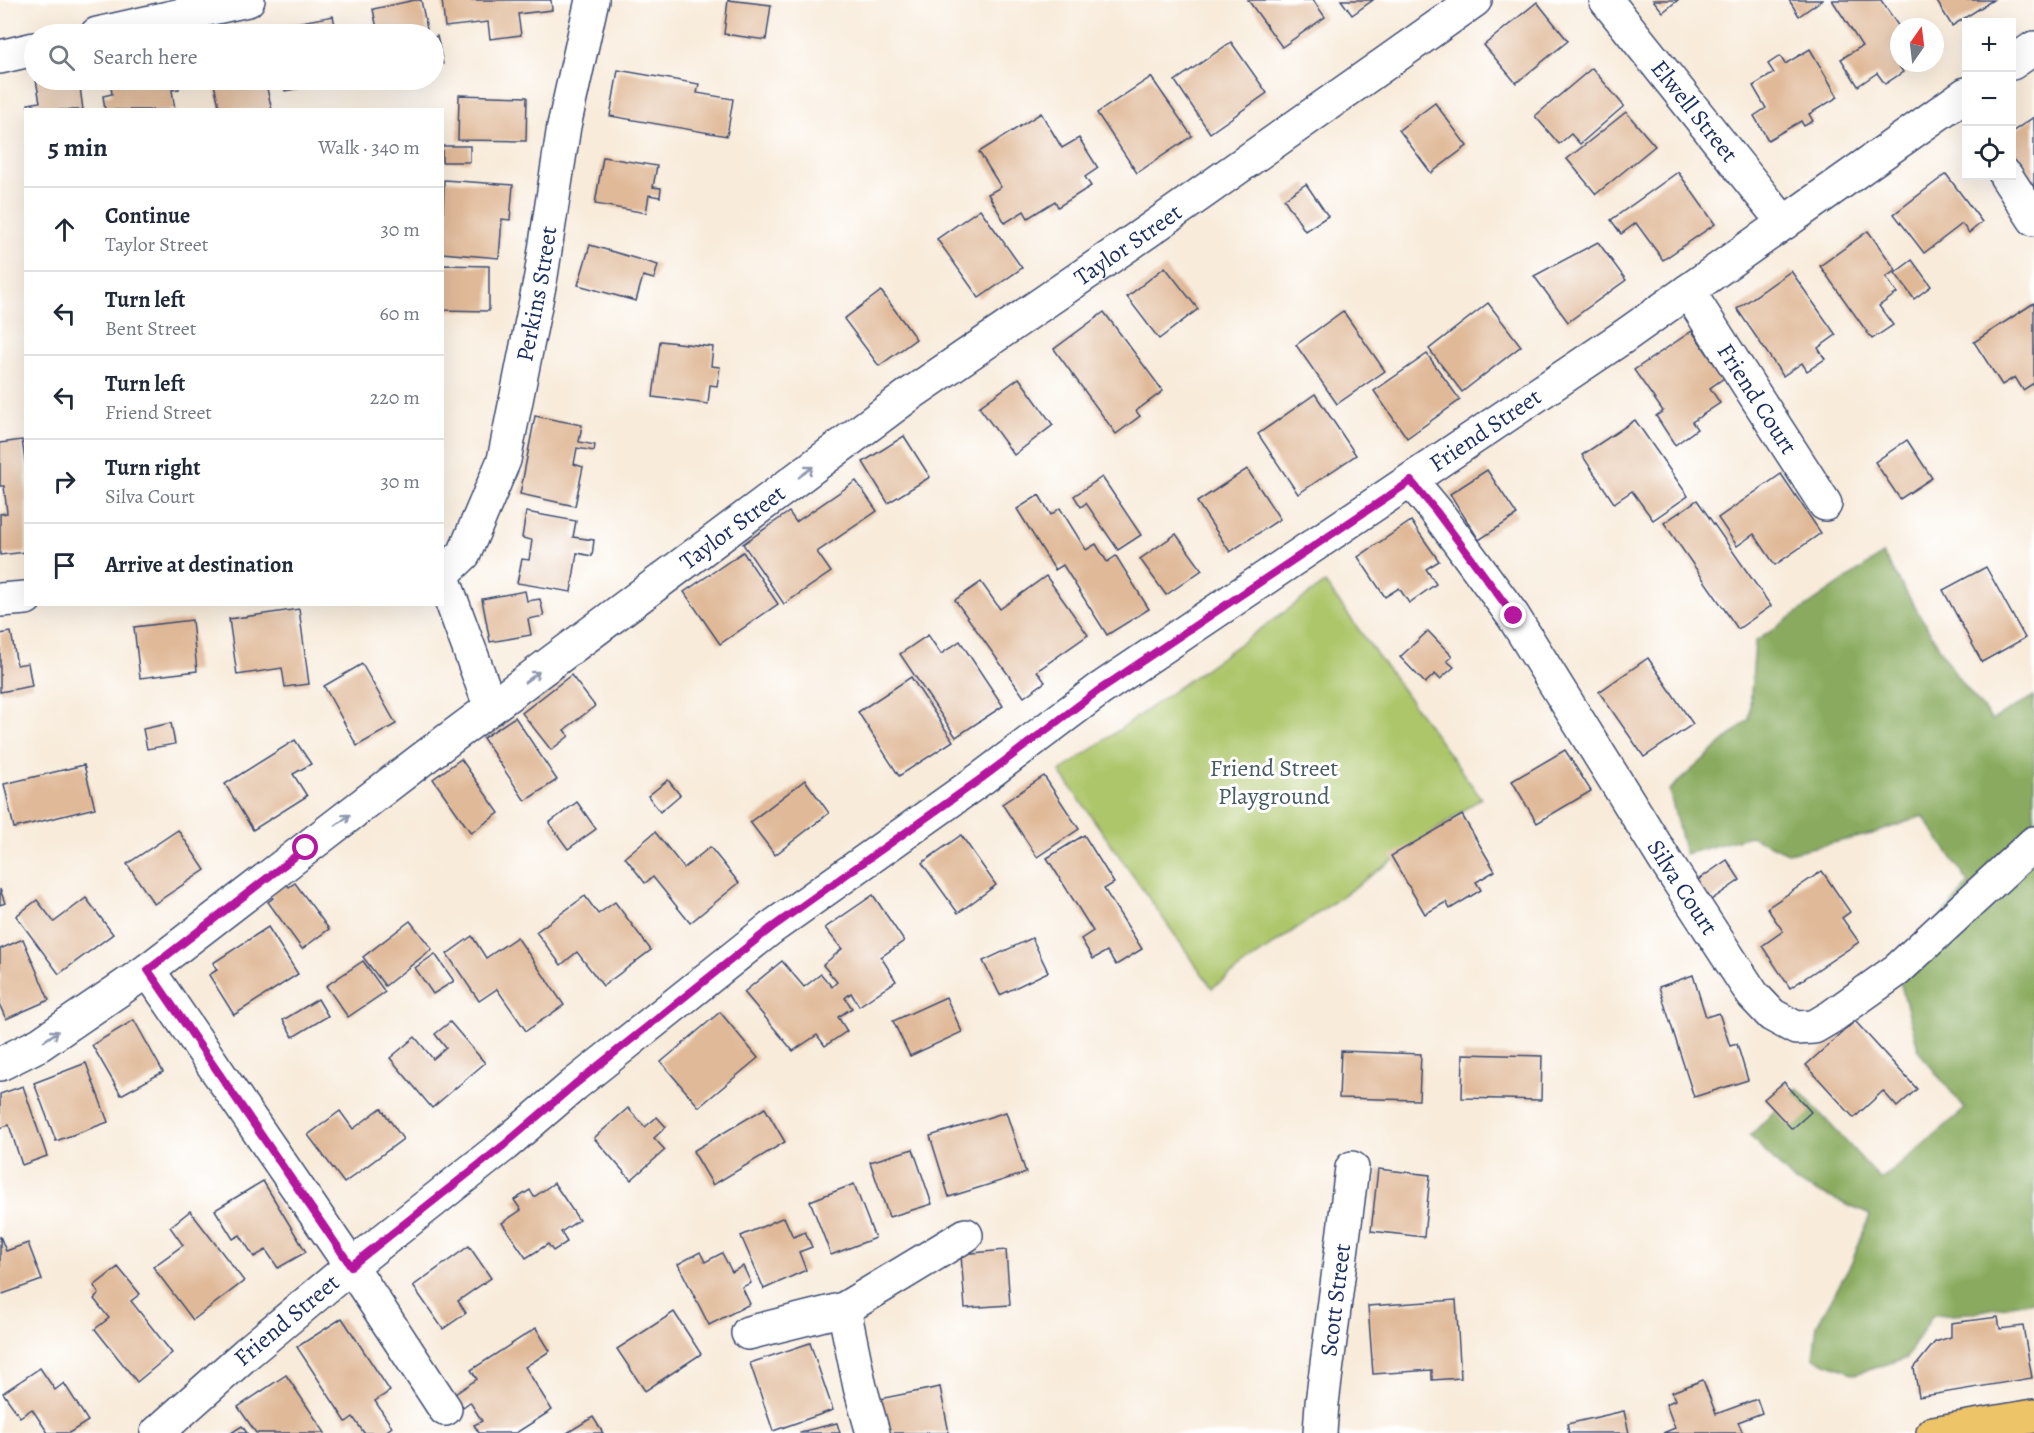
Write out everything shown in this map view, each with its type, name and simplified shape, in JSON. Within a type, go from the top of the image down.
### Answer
[{"type":"main road","points":[[1934,1433],[2034,1416]]},
{"type":"street","points":[[141,24],[248,0]]},
{"type":"street","name":"Perkins Street","points":[[444,573],[464,554],[504,460],[541,276],[564,126],[592,0]]},
{"type":"street","name":"Taylor Street","points":[[0,1064],[40,1044],[148,970],[491,708],[909,395],[1148,231],[1474,0]]},
{"type":"street","name":"Elwell Street","points":[[1606,0],[1784,224]]},
{"type":"street","points":[[2016,60],[2034,48]]},
{"type":"street","points":[[0,57],[24,51]]},
{"type":"street","name":"Friend Street","points":[[157,1433],[247,1353],[351,1266],[771,928],[982,778],[1099,690],[1411,481],[1962,104]]},
{"type":"street","points":[[2009,180],[2034,219]]},
{"type":"street","name":"Friend Court","points":[[1688,291],[1825,504]]},
{"type":"street","name":"Silva Court","points":[[1411,481],[1514,616],[1666,862],[1753,995],[1772,1015],[1796,1028],[1814,1028],[1831,1017],[1897,970],[2034,843]]},
{"type":"street","points":[[444,580],[491,708]]},
{"type":"street","points":[[0,600],[24,598]]},
{"type":"street","points":[[148,970],[351,1266],[445,1409]]},
{"type":"street","name":"Scott Street","points":[[1320,1433],[1352,1168]]},
{"type":"street","points":[[748,1333],[844,1309],[966,1235]]},
{"type":"street","points":[[844,1309],[860,1387],[873,1433]]},
{"type":"green space","points":[[1883,554],[1956,675],[1992,720],[2034,696],[2034,1301],[1970,1313],[1933,1315],[1906,1358],[1855,1374],[1813,1358],[1817,1325],[1851,1264],[1870,1215],[1795,1182],[1750,1136],[1797,1088],[1881,1180],[1965,1109],[1919,1052],[1897,970],[1969,883],[1923,816],[1872,834],[1788,853],[1750,836],[1685,854],[1669,790],[1749,719],[1755,642]]},
{"type":"green space","name":"Friend Street Playground","points":[[1325,583],[1481,798],[1212,988],[1060,772]]},
{"type":"building","points":[[421,0],[426,24],[376,24],[373,9]]},
{"type":"building","points":[[442,0],[551,0],[552,10],[518,14],[521,35],[490,39],[488,22],[445,27]]},
{"type":"building","points":[[728,0],[771,5],[766,40],[724,34]]},
{"type":"building","points":[[1248,0],[1313,0],[1325,17],[1282,47]]},
{"type":"building","points":[[1341,0],[1373,0],[1352,15]]},
{"type":"building","points":[[1653,0],[1678,0],[1663,12]]},
{"type":"building","points":[[1789,0],[1822,0],[1799,16]]},
{"type":"building","points":[[1832,0],[1881,0],[1893,18],[1890,18],[1890,72],[1903,72],[1885,84],[1877,73],[1858,86],[1841,59],[1862,46]]},
{"type":"building","points":[[1936,0],[1993,0],[1962,18],[1952,26]]},
{"type":"building","points":[[1537,2],[1568,41],[1516,83],[1484,45]]},
{"type":"building","points":[[333,16],[335,24],[291,24]]},
{"type":"building","points":[[1231,42],[1267,93],[1210,133],[1175,81]]},
{"type":"building","points":[[1810,49],[1838,97],[1809,114],[1813,121],[1804,126],[1801,121],[1768,140],[1754,116],[1766,108],[1753,86],[1774,73],[1768,64],[1780,56],[1785,64]]},
{"type":"building","points":[[1592,68],[1624,106],[1580,144],[1571,134],[1559,144],[1535,116]]},
{"type":"building","points":[[618,70],[699,84],[697,93],[733,99],[727,136],[610,116]]},
{"type":"building","points":[[1151,77],[1192,136],[1137,173],[1097,113]]},
{"type":"building","points":[[38,90],[80,90],[83,108],[29,108],[28,104],[40,102]]},
{"type":"building","points":[[111,90],[172,90],[175,108],[105,108],[103,96],[112,94]]},
{"type":"building","points":[[215,90],[267,90],[272,108],[220,108]]},
{"type":"building","points":[[459,95],[527,97],[526,141],[458,140]]},
{"type":"building","points":[[1435,103],[1467,146],[1431,173],[1399,130]]},
{"type":"building","points":[[1626,112],[1655,146],[1596,194],[1567,159]]},
{"type":"building","points":[[1041,113],[1062,148],[1079,138],[1098,168],[1085,177],[1091,186],[1058,207],[1055,201],[1028,218],[1024,211],[1005,223],[988,194],[1001,187],[979,152]]},
{"type":"building","points":[[2034,117],[2034,196],[2016,168],[2016,129]]},
{"type":"building","points":[[444,146],[470,146],[470,162],[444,162]]},
{"type":"building","points":[[603,157],[657,166],[653,187],[661,188],[660,197],[649,195],[646,213],[595,204]]},
{"type":"building","points":[[1678,172],[1715,224],[1663,260],[1636,223],[1621,234],[1611,220]]},
{"type":"building","points":[[1946,174],[1982,222],[1969,233],[1962,224],[1924,253],[1894,214]]},
{"type":"building","points":[[444,180],[513,185],[510,220],[502,219],[499,258],[444,253]]},
{"type":"building","points":[[1306,184],[1328,216],[1305,231],[1284,199]]},
{"type":"building","points":[[980,209],[1022,268],[979,298],[937,239]]},
{"type":"building","points":[[1868,231],[1896,270],[1886,277],[1897,293],[1879,306],[1893,325],[1872,339],[1820,266]]},
{"type":"building","points":[[1598,242],[1626,280],[1568,322],[1534,276]]},
{"type":"building","points":[[590,245],[658,265],[654,279],[643,276],[636,301],[578,285]]},
{"type":"building","points":[[1912,260],[1931,286],[1914,299],[1895,273]]},
{"type":"building","points":[[444,265],[489,266],[489,311],[444,310]]},
{"type":"building","points":[[1165,267],[1198,309],[1159,339],[1127,297]]},
{"type":"building","points":[[1791,271],[1836,335],[1818,348],[1825,359],[1807,371],[1802,363],[1783,376],[1737,309]]},
{"type":"building","points":[[881,291],[916,339],[879,366],[844,319]]},
{"type":"building","points":[[1488,303],[1521,346],[1462,392],[1429,349]]},
{"type":"building","points":[[2034,303],[2034,383],[2023,390],[2015,377],[2002,385],[1974,342]]},
{"type":"building","points":[[1343,311],[1385,371],[1337,404],[1296,345]]},
{"type":"building","points":[[1104,312],[1163,391],[1136,411],[1140,416],[1116,434],[1054,349]]},
{"type":"building","points":[[1692,331],[1724,378],[1710,388],[1720,403],[1692,422],[1697,429],[1675,445],[1656,416],[1663,411],[1634,370]]},
{"type":"building","points":[[660,341],[713,347],[711,366],[720,367],[717,386],[710,385],[708,404],[653,397]]},
{"type":"building","points":[[1427,354],[1460,400],[1407,438],[1374,391]]},
{"type":"building","points":[[1019,378],[1053,425],[1014,455],[979,407]]},
{"type":"building","points":[[1315,394],[1356,455],[1298,494],[1258,434]]},
{"type":"building","points":[[535,416],[582,425],[579,442],[595,445],[594,451],[577,448],[574,464],[583,467],[575,506],[520,494]]},
{"type":"building","points":[[1635,420],[1688,496],[1653,520],[1632,491],[1614,503],[1582,455]]},
{"type":"building","points":[[904,436],[930,477],[888,503],[863,462]]},
{"type":"building","points":[[22,440],[24,552],[0,555],[0,514],[7,513],[4,486],[0,486],[0,443]]},
{"type":"building","points":[[1907,440],[1932,478],[1900,499],[1875,462]]},
{"type":"building","points":[[1247,469],[1280,519],[1230,552],[1197,502]]},
{"type":"building","points":[[1487,470],[1517,515],[1479,540],[1450,494]]},
{"type":"building","points":[[1781,474],[1821,533],[1775,565],[1754,534],[1737,546],[1718,518]]},
{"type":"building","points":[[1102,477],[1141,535],[1118,550],[1086,503],[1081,507],[1074,496]]},
{"type":"building","points":[[856,481],[877,511],[817,552],[831,572],[784,604],[743,544],[789,512],[796,522]]},
{"type":"building","points":[[1039,495],[1051,515],[1060,508],[1086,550],[1096,544],[1107,562],[1116,556],[1149,609],[1107,635],[1063,565],[1055,570],[1017,509]]},
{"type":"building","points":[[1697,500],[1771,606],[1738,629],[1664,523]]},
{"type":"building","points":[[526,512],[576,521],[573,537],[594,540],[592,556],[577,553],[571,592],[517,583],[522,559],[529,560],[532,540],[522,538]]},
{"type":"building","points":[[1411,521],[1439,561],[1426,569],[1436,584],[1409,603],[1399,588],[1385,597],[1358,557]]},
{"type":"building","points":[[1176,534],[1202,570],[1166,595],[1140,559]]},
{"type":"building","points":[[743,552],[778,604],[720,644],[684,592]]},
{"type":"building","points":[[1986,567],[2025,638],[1982,662],[1943,590]]},
{"type":"building","points":[[1046,576],[1088,635],[1037,671],[1045,682],[1024,697],[955,600],[981,582],[1000,609]]},
{"type":"building","points":[[525,591],[527,601],[540,599],[544,616],[528,619],[531,635],[490,642],[482,599]]},
{"type":"building","points":[[299,609],[309,684],[285,687],[282,668],[237,675],[229,619]]},
{"type":"building","points":[[192,620],[197,671],[140,678],[134,627]]},
{"type":"building","points":[[1428,631],[1452,656],[1447,661],[1454,667],[1440,679],[1435,674],[1425,683],[1400,657]]},
{"type":"building","points":[[11,632],[17,665],[28,663],[32,686],[0,692],[0,634]]},
{"type":"building","points":[[928,635],[941,654],[960,641],[1003,706],[956,737],[900,654]]},
{"type":"building","points":[[1648,658],[1693,724],[1644,757],[1599,692]]},
{"type":"building","points":[[362,664],[396,724],[357,746],[324,686]]},
{"type":"building","points":[[571,675],[595,706],[564,730],[569,736],[551,750],[522,713]]},
{"type":"building","points":[[911,677],[953,741],[899,776],[858,712]]},
{"type":"building","points":[[515,717],[557,780],[525,801],[483,738]]},
{"type":"building","points":[[171,723],[175,744],[147,749],[143,729]]},
{"type":"building","points":[[295,740],[311,764],[293,774],[307,796],[253,830],[225,784]]},
{"type":"building","points":[[1565,750],[1591,791],[1537,823],[1512,781]]},
{"type":"building","points":[[461,759],[499,813],[471,833],[433,779]]},
{"type":"building","points":[[84,765],[95,808],[14,828],[4,784]]},
{"type":"building","points":[[1044,776],[1079,829],[1037,857],[1002,804]]},
{"type":"building","points":[[668,780],[680,795],[660,812],[648,796]]},
{"type":"building","points":[[805,780],[829,813],[775,855],[750,822]]},
{"type":"building","points":[[577,802],[596,829],[568,849],[549,823]]},
{"type":"building","points":[[1462,815],[1495,871],[1476,882],[1481,890],[1450,909],[1446,902],[1425,914],[1391,856]]},
{"type":"building","points":[[178,830],[205,870],[154,904],[127,864]]},
{"type":"building","points":[[655,832],[684,868],[710,847],[739,883],[690,923],[653,877],[645,883],[625,857]]},
{"type":"building","points":[[961,835],[996,885],[958,913],[922,863]]},
{"type":"building","points":[[1084,835],[1114,883],[1104,889],[1142,949],[1116,965],[1107,951],[1093,959],[1081,939],[1093,931],[1047,858]]},
{"type":"building","points":[[1727,860],[1740,880],[1708,902],[1695,882]]},
{"type":"building","points":[[1822,871],[1850,912],[1842,918],[1859,942],[1790,988],[1762,946],[1783,931],[1767,908]]},
{"type":"building","points":[[285,882],[289,887],[295,883],[329,929],[302,949],[268,902],[273,898],[270,893]]},
{"type":"building","points":[[0,889],[5,903],[0,905]]},
{"type":"building","points":[[873,895],[904,941],[881,957],[896,981],[859,1006],[851,993],[845,998],[852,1008],[838,1017],[847,1031],[825,1046],[817,1035],[793,1051],[744,992],[782,961],[804,987],[821,974],[832,987],[837,982],[823,965],[842,949],[825,928]]},
{"type":"building","points":[[585,896],[598,914],[615,902],[651,950],[603,986],[577,952],[561,965],[536,932]]},
{"type":"building","points":[[86,898],[113,934],[59,974],[16,916],[37,900],[54,922]]},
{"type":"building","points":[[410,921],[432,949],[385,986],[363,957]]},
{"type":"building","points":[[268,927],[298,974],[234,1015],[209,975],[217,970],[213,963]]},
{"type":"building","points":[[472,936],[486,958],[517,937],[564,1005],[526,1031],[497,989],[479,1001],[447,954]]},
{"type":"building","points":[[1032,938],[1048,972],[1000,995],[983,961]]},
{"type":"building","points":[[23,939],[49,1000],[6,1019],[0,1006],[0,949]]},
{"type":"building","points":[[435,954],[454,981],[433,994],[415,968]]},
{"type":"building","points":[[363,961],[385,992],[348,1017],[326,986]]},
{"type":"building","points":[[1693,975],[1706,1017],[1719,1013],[1730,1046],[1737,1044],[1748,1080],[1694,1097],[1659,987]]},
{"type":"building","points":[[946,997],[962,1032],[910,1056],[893,1021]]},
{"type":"building","points":[[318,999],[328,1016],[293,1037],[283,1020]]},
{"type":"building","points":[[720,1012],[758,1058],[699,1107],[661,1062]]},
{"type":"building","points":[[134,1020],[163,1072],[121,1095],[92,1045]]},
{"type":"building","points":[[1855,1021],[1917,1089],[1897,1107],[1883,1091],[1854,1118],[1806,1065]]},
{"type":"building","points":[[450,1022],[485,1063],[432,1108],[390,1058],[415,1037],[433,1059],[446,1048],[435,1034]]},
{"type":"building","points":[[1341,1051],[1421,1054],[1419,1100],[1339,1098]]},
{"type":"building","points":[[1463,1054],[1542,1056],[1541,1100],[1462,1098]]},
{"type":"building","points":[[86,1063],[108,1122],[56,1141],[34,1083]]},
{"type":"building","points":[[1784,1082],[1811,1112],[1792,1129],[1764,1099]]},
{"type":"building","points":[[23,1086],[47,1156],[22,1165],[9,1125],[0,1128],[0,1094]]},
{"type":"building","points":[[381,1108],[403,1139],[344,1183],[308,1135],[340,1111],[353,1129]]},
{"type":"building","points":[[628,1108],[645,1127],[657,1117],[666,1127],[654,1138],[665,1150],[631,1180],[594,1138]]},
{"type":"building","points":[[765,1108],[785,1142],[713,1185],[693,1151]]},
{"type":"building","points":[[1006,1112],[1026,1173],[949,1197],[930,1136]]},
{"type":"building","points":[[913,1149],[932,1204],[889,1217],[870,1162]]},
{"type":"building","points":[[1378,1169],[1430,1175],[1424,1237],[1371,1231]]},
{"type":"building","points":[[263,1181],[306,1252],[278,1268],[266,1250],[254,1257],[240,1235],[233,1239],[215,1210]]},
{"type":"building","points":[[554,1183],[579,1220],[561,1232],[567,1242],[553,1251],[548,1244],[526,1258],[502,1223],[521,1210],[514,1200],[530,1190],[534,1197]]},
{"type":"building","points":[[854,1184],[875,1238],[831,1255],[810,1201]]},
{"type":"building","points":[[190,1211],[244,1281],[193,1320],[153,1267],[183,1245],[170,1227]]},
{"type":"building","points":[[784,1217],[793,1237],[805,1232],[812,1247],[799,1252],[806,1270],[764,1289],[741,1236]]},
{"type":"building","points":[[0,1236],[6,1251],[28,1243],[42,1280],[0,1295]]},
{"type":"building","points":[[469,1246],[491,1278],[458,1301],[466,1313],[443,1329],[413,1286]]},
{"type":"building","points":[[1006,1250],[1010,1305],[965,1308],[961,1254]]},
{"type":"building","points":[[700,1252],[705,1262],[722,1253],[732,1272],[743,1266],[751,1283],[742,1287],[750,1304],[709,1325],[678,1264]]},
{"type":"building","points":[[118,1267],[140,1294],[131,1301],[172,1353],[137,1382],[95,1329],[109,1318],[94,1299],[99,1294],[94,1286]]},
{"type":"building","points":[[1456,1300],[1461,1378],[1432,1380],[1432,1370],[1373,1374],[1368,1306]]},
{"type":"building","points":[[674,1312],[701,1354],[645,1391],[617,1349]]},
{"type":"building","points":[[1998,1317],[2000,1329],[2023,1326],[2032,1378],[1919,1397],[1914,1368],[1935,1342],[1951,1337],[1951,1323]]},
{"type":"building","points":[[342,1318],[390,1391],[375,1401],[392,1427],[384,1433],[364,1433],[353,1417],[346,1422],[297,1347]]},
{"type":"building","points":[[536,1328],[550,1351],[525,1367],[552,1410],[516,1433],[479,1433],[474,1425],[482,1421],[470,1402],[463,1407],[455,1394],[477,1379],[471,1370]]},
{"type":"building","points":[[810,1343],[833,1410],[773,1431],[750,1363]]},
{"type":"building","points":[[40,1368],[55,1390],[64,1383],[88,1421],[69,1433],[48,1433],[32,1409],[20,1417],[3,1393]]},
{"type":"building","points":[[286,1375],[325,1433],[256,1433],[238,1407]]},
{"type":"building","points":[[1703,1380],[1716,1414],[1757,1399],[1762,1413],[1738,1422],[1743,1433],[1663,1433],[1675,1428],[1666,1404],[1675,1400],[1672,1392]]},
{"type":"building","points":[[940,1387],[949,1433],[886,1433],[879,1399]]},
{"type":"building","points":[[1624,1411],[1629,1433],[1569,1433],[1567,1424]]},
{"type":"building","points":[[593,1417],[603,1433],[567,1433]]},
{"type":"building","points":[[837,1423],[840,1433],[800,1433],[800,1432]]},
{"type":"building","points":[[242,1426],[247,1433],[231,1433]]},
{"type":"route","points":[[306,848],[148,970],[351,1266],[771,928],[982,778],[1099,690],[1411,481],[1514,616]]}]
